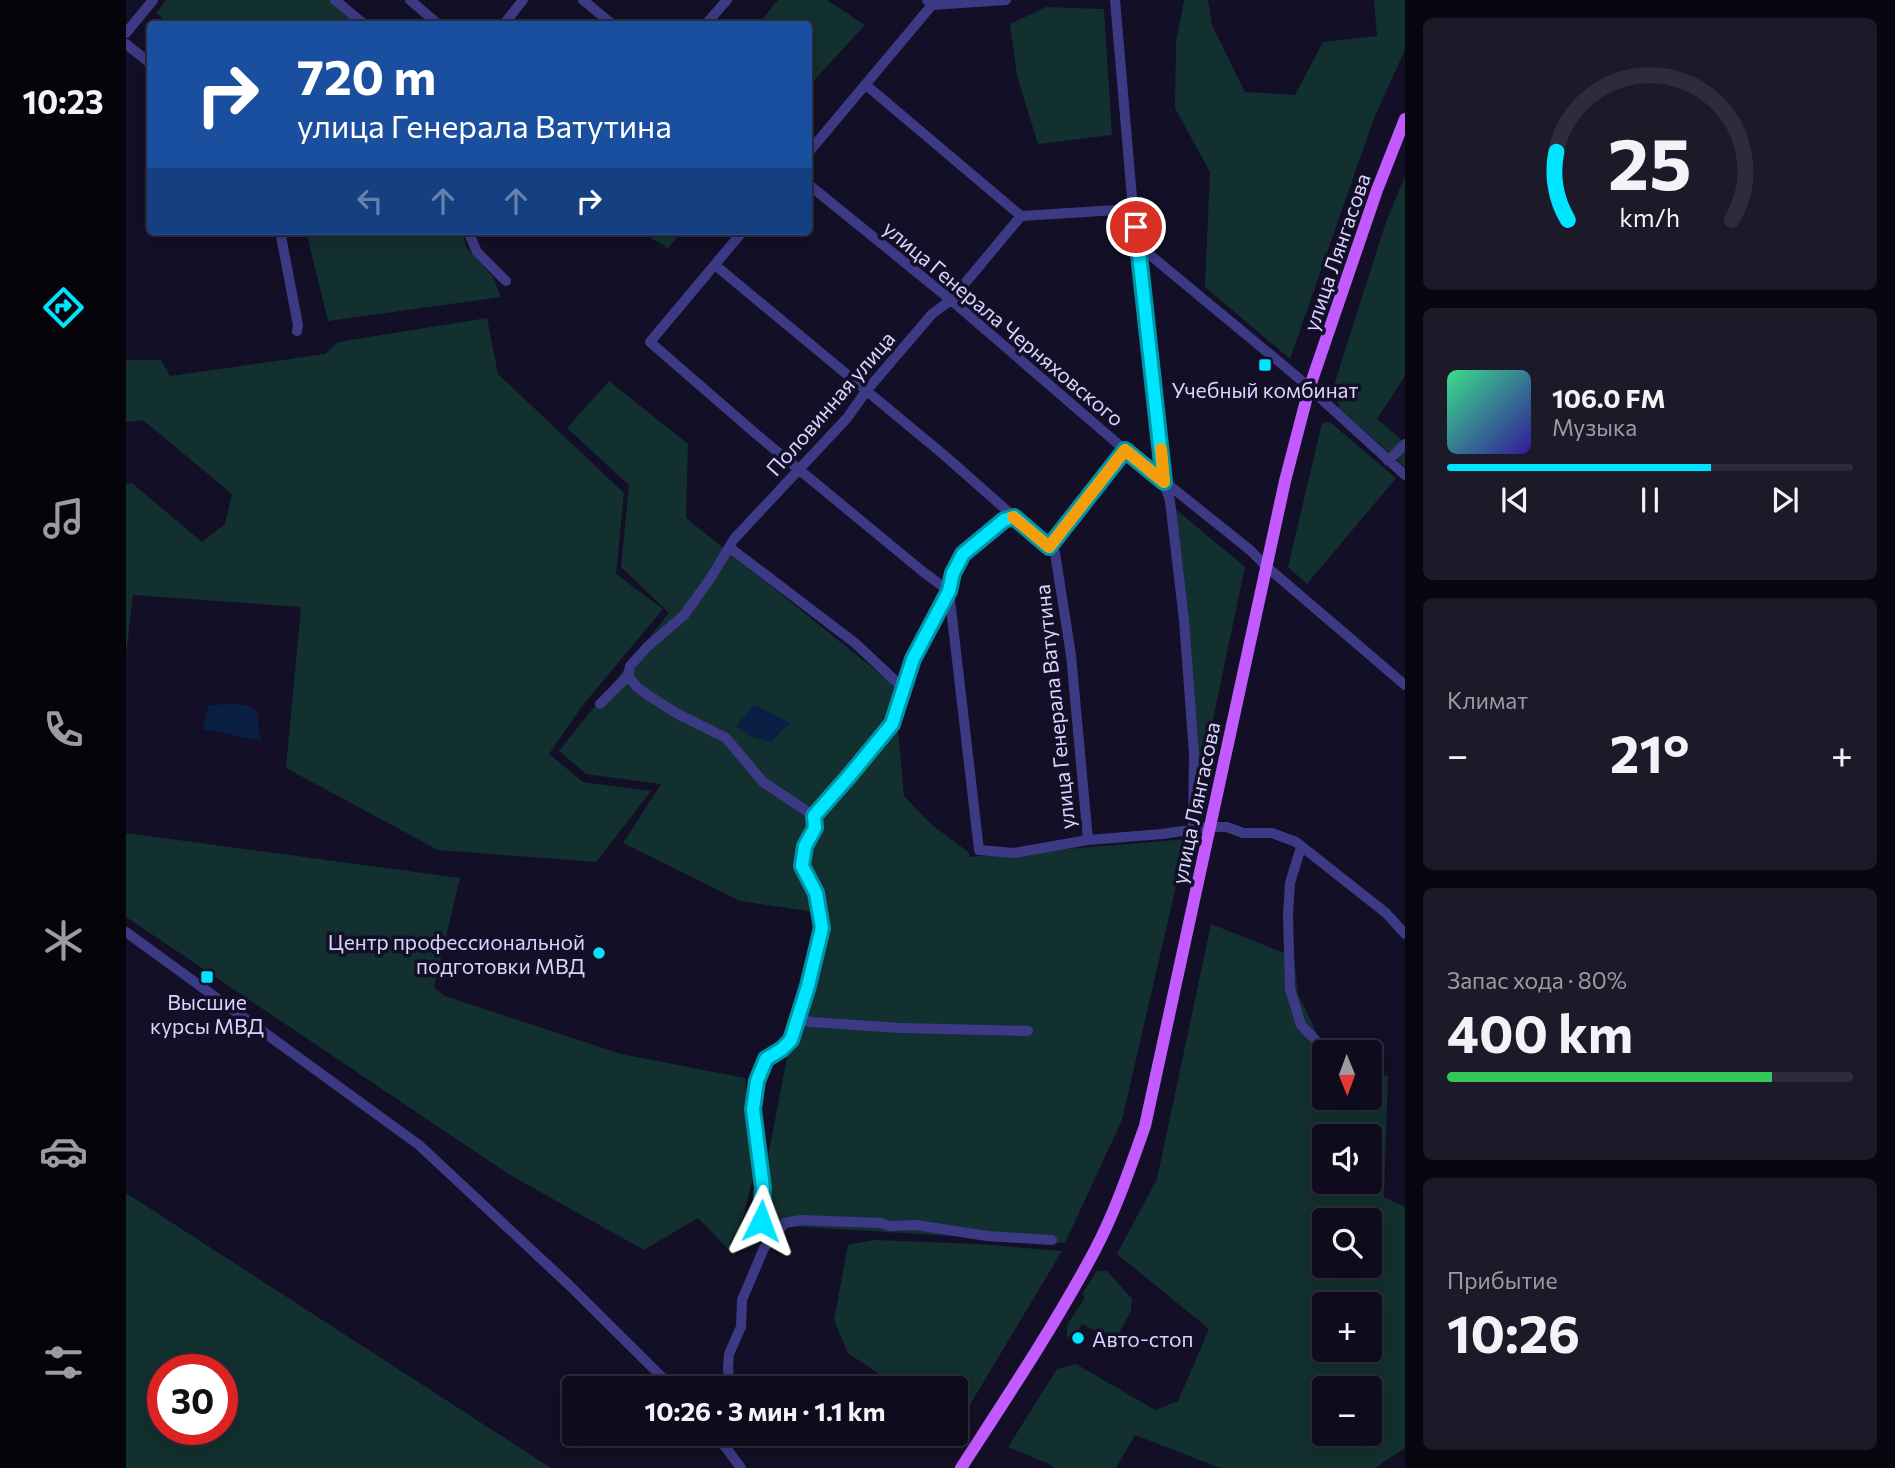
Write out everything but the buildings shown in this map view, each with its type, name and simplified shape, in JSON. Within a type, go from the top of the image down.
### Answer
[{"type":"main road","name":"улица Лянгасова","points":[[961,1468],[1042,1341],[1095,1250],[1119,1198],[1145,1126],[1285,481],[1309,389],[1377,190],[1405,119]]},
{"type":"street","points":[[126,33],[153,0]]},
{"type":"street","points":[[335,0],[360,21]]},
{"type":"street","points":[[410,0],[434,21]]},
{"type":"street","points":[[506,21],[523,0]]},
{"type":"street","points":[[583,0],[608,21]]},
{"type":"street","points":[[709,21],[727,0]]},
{"type":"street","points":[[812,148],[866,85],[930,2],[1006,0]]},
{"type":"street","points":[[1115,0],[1133,209],[1164,482],[1170,501],[1184,620],[1194,754],[1193,829]]},
{"type":"street","points":[[126,44],[147,61]]},
{"type":"street","points":[[866,85],[1021,216],[1133,209]]},
{"type":"street","name":"улица Генерала Черняховского","points":[[812,187],[951,300],[1125,450],[1250,550],[1405,685]]},
{"type":"street","name":"Половинная улица","points":[[600,704],[628,676],[630,666],[647,647],[684,615],[734,539],[846,418],[932,314],[951,300],[1021,216]]},
{"type":"street","points":[[281,235],[297,331]]},
{"type":"street","points":[[470,235],[477,252],[506,281]]},
{"type":"street","points":[[740,235],[650,342],[922,572],[949,591],[979,850],[1014,853],[1088,840],[1209,827],[1227,827],[1243,833],[1272,832],[1296,842],[1386,913],[1405,934]]},
{"type":"street","points":[[1138,245],[1295,375],[1405,475]]},
{"type":"street","points":[[715,265],[944,455],[1049,547],[1125,450]]},
{"type":"street","points":[[1388,461],[1405,444]]},
{"type":"street","points":[[770,1239],[761,1221],[763,1188],[753,1109],[757,1081],[766,1059],[791,1040],[822,928],[816,893],[802,866],[805,846],[815,828],[814,816],[892,724],[913,659],[949,591],[953,573],[963,554],[1004,520],[1014,517]]},
{"type":"street","points":[[729,547],[855,643],[904,688]]},
{"type":"street","name":"улица Генерала Ватутина","points":[[1049,547],[1055,553],[1071,655],[1088,840]]},
{"type":"street","points":[[628,676],[649,696],[726,738],[763,782],[814,816]]},
{"type":"street","points":[[1301,847],[1290,883],[1290,989],[1301,1025],[1315,1040]]},
{"type":"street","points":[[126,932],[419,1145],[568,1284],[661,1376]]},
{"type":"street","points":[[797,1019],[900,1028],[1028,1031]]},
{"type":"street","points":[[729,1376],[729,1354],[741,1327],[741,1300],[770,1239],[785,1223],[802,1220],[881,1223],[889,1226],[916,1225],[987,1236],[1052,1240]]},
{"type":"street","points":[[725,1446],[741,1468]]},
{"type":"green space","points":[[166,0],[330,0],[356,21],[165,21],[156,13]]},
{"type":"green space","points":[[778,0],[827,0],[865,25],[812,83],[812,21],[760,21]]},
{"type":"green space","points":[[1184,0],[1208,0],[1212,25],[1245,92],[1295,95],[1323,42],[1377,36],[1374,0],[1405,0],[1405,50],[1374,118],[1290,359],[1205,287],[1210,172],[1175,108],[1176,42]]},
{"type":"green space","points":[[1046,7],[1104,9],[1112,135],[1038,144],[1017,76],[1010,24]]},
{"type":"green space","points":[[1405,176],[1405,376],[1377,419],[1405,443],[1405,467],[1340,409],[1333,388],[1386,222]]},
{"type":"green space","points":[[307,235],[464,235],[466,247],[493,277],[501,297],[328,321]]},
{"type":"green space","points":[[646,235],[679,235],[668,248]]},
{"type":"green space","points":[[487,318],[498,374],[624,493],[616,574],[663,609],[582,706],[549,754],[583,782],[651,791],[596,862],[438,850],[286,768],[301,607],[133,595],[126,656],[126,484],[132,483],[202,542],[225,524],[232,494],[143,420],[126,422],[126,360],[161,360],[170,376],[325,354],[338,342]]},
{"type":"green space","points":[[609,381],[688,444],[686,518],[894,685],[904,796],[931,824],[968,852],[970,857],[1187,839],[1122,1120],[1065,1243],[755,1224],[815,912],[740,901],[623,843],[661,784],[586,774],[559,751],[669,613],[621,567],[629,485],[567,428]]},
{"type":"green space","points":[[1330,422],[1396,478],[1307,584],[1288,567],[1322,423]]},
{"type":"green space","points":[[1174,508],[1245,567],[1200,781]]},
{"type":"green space","points":[[126,833],[460,878],[434,987],[445,996],[621,1054],[745,1078],[754,1173],[734,1255],[698,1218],[644,1250],[510,1175],[126,917]]},
{"type":"green space","points":[[1211,924],[1294,957],[1298,994],[1320,1040],[1312,1040],[1312,1110],[1382,1110],[1382,1075],[1388,1076],[1384,1197],[1405,1207],[1405,1448],[1375,1468],[1220,1468],[1135,1435],[1116,1468],[1054,1468],[1008,1447],[1057,1369],[1076,1364],[1155,1410],[1178,1401],[1209,1329],[1117,1254],[1157,1179]]},
{"type":"green space","points":[[126,1193],[551,1468],[126,1468]]},
{"type":"green space","points":[[874,1240],[1062,1251],[968,1408],[968,1376],[882,1376],[848,1353],[834,1320],[848,1245]]},
{"type":"green space","points":[[1097,1271],[1107,1271],[1132,1299],[1131,1311],[1111,1347],[1097,1346],[1101,1334],[1082,1324],[1072,1340],[1067,1336],[1067,1325],[1084,1299],[1083,1292]]},
{"type":"water","points":[[231,703],[249,706],[258,713],[258,729],[262,741],[203,729],[208,706]]},
{"type":"water","points":[[754,705],[790,723],[771,742],[753,737],[736,726]]},
{"type":"slow traffic","points":[[1013,517],[1049,547],[1125,450],[1164,482],[1161,449]]},
{"type":"place","name":"Учебный комбинат","points":[[1265,365]]},
{"type":"place","name":"Центр профессиональной подготовки МВД","points":[[599,953]]},
{"type":"place","name":"Высшие курсы МВД","points":[[207,977]]},
{"type":"place","name":"Авто-стоп","points":[[1078,1338]]},
{"type":"route","points":[[761,1221],[763,1188],[753,1109],[757,1081],[766,1059],[791,1040],[822,928],[816,893],[802,866],[805,846],[815,828],[814,816],[892,724],[913,659],[949,591],[953,573],[963,554],[1004,520],[1014,517],[1049,547],[1125,450],[1164,482],[1136,227]]}]
